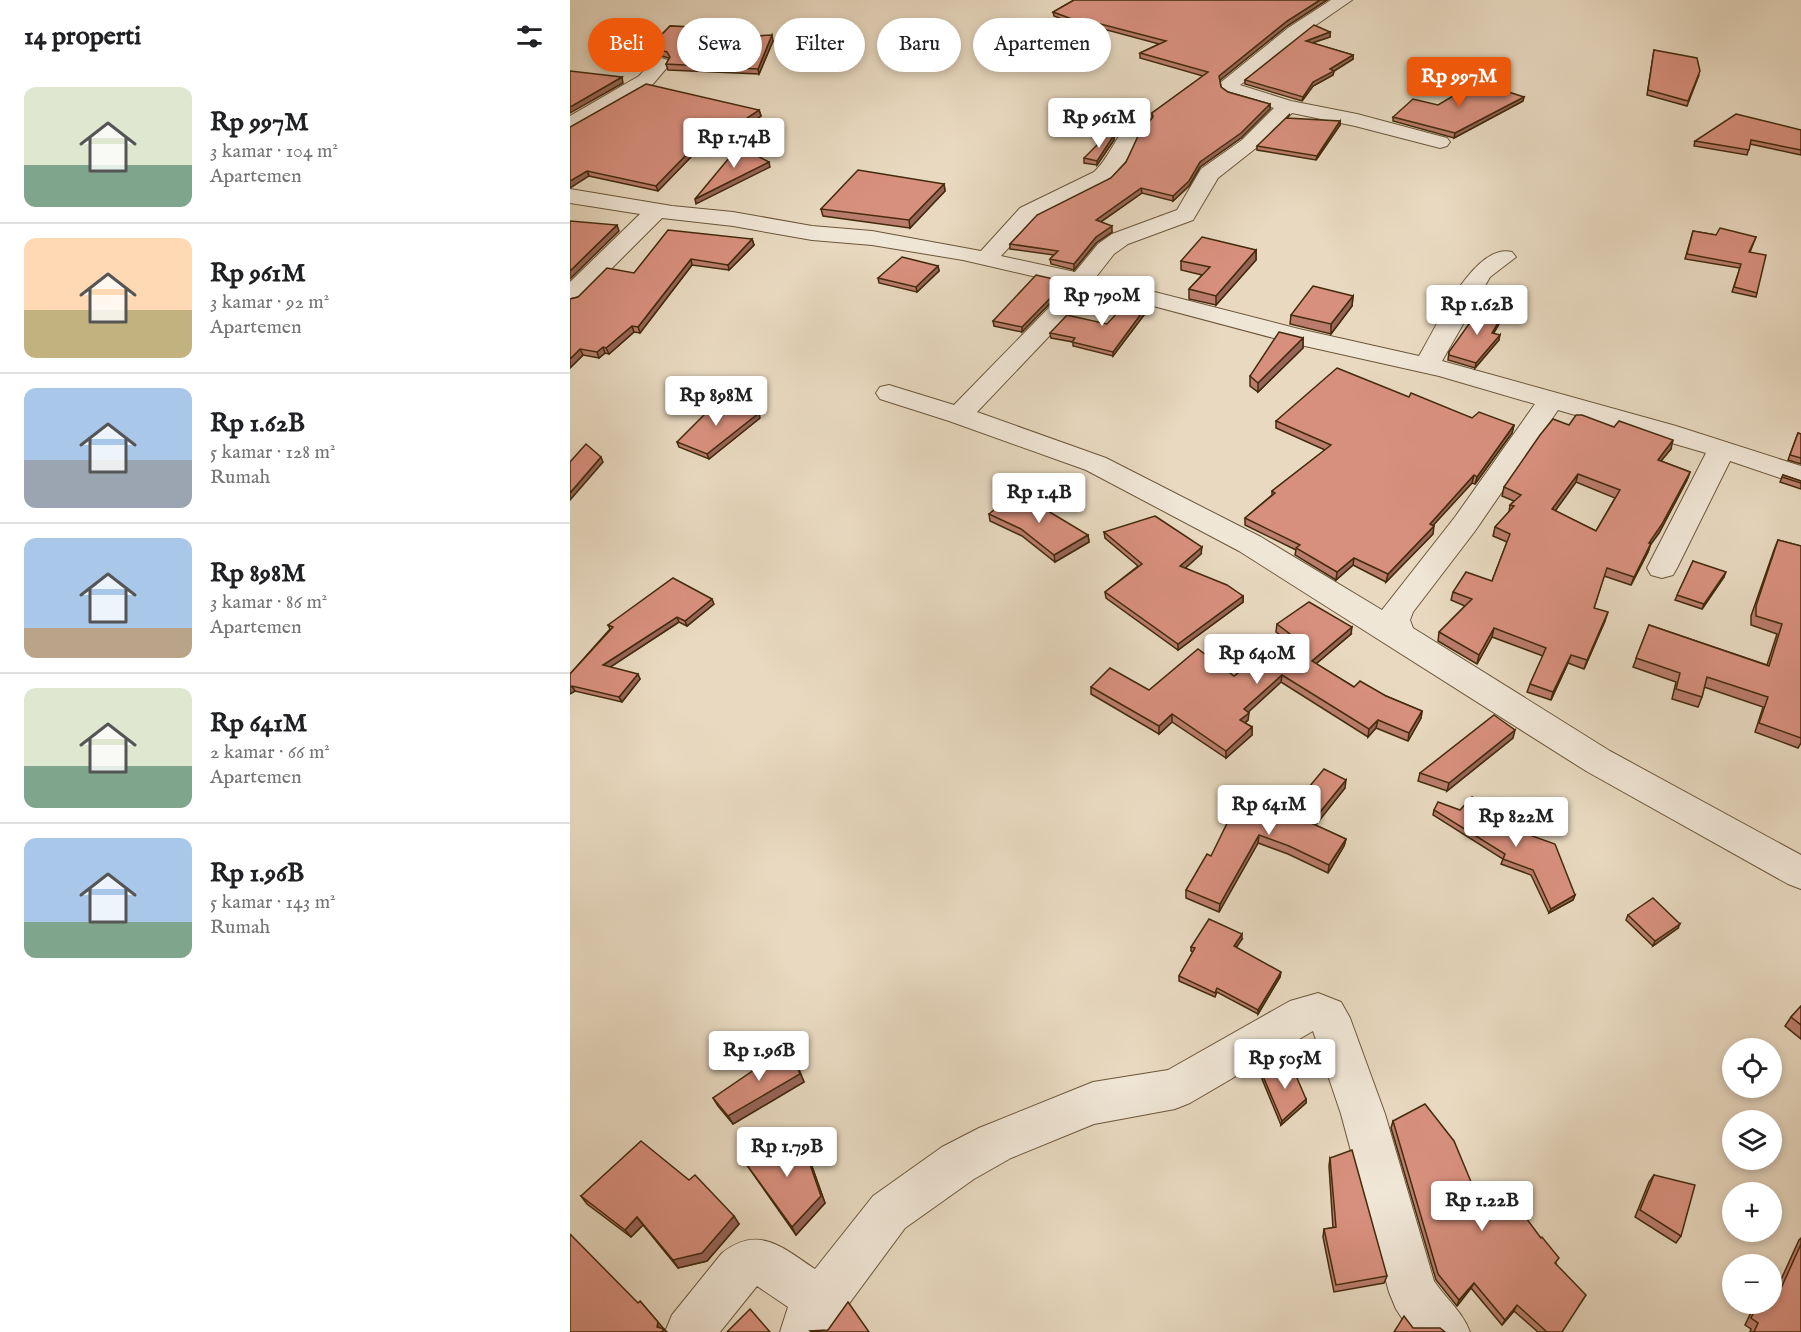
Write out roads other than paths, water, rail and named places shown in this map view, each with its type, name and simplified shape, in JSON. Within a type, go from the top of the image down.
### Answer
[{"type":"street","points":[[1343,0],[1294,32],[1265,58],[1230,82],[1230,87],[1236,91],[1288,106],[1357,120],[1440,142]]},
{"type":"street","points":[[570,125],[646,80],[654,72]]},
{"type":"street","points":[[959,415],[1084,281],[1106,249],[1120,239],[1185,215],[1209,174],[1250,144],[1288,106]]},
{"type":"street","points":[[985,260],[1028,213],[1102,177],[1113,166],[1130,133],[1141,121]]},
{"type":"street","points":[[570,196],[734,219],[812,233],[913,244],[967,254],[1426,366],[1800,472]]},
{"type":"street","points":[[570,296],[657,210]]},
{"type":"street","points":[[1426,366],[1478,278],[1486,268],[1504,257]]},
{"type":"street","points":[[889,393],[959,415],[1096,464],[1250,544],[1598,761],[1801,873]]},
{"type":"street","points":[[1399,635],[1394,620],[1398,609],[1465,524],[1551,400]]},
{"type":"street","points":[[1662,568],[1722,449]]},
{"type":"street","points":[[689,1332],[739,1270],[755,1260],[764,1262],[812,1316],[889,1212],[958,1162],[995,1143],[1093,1103],[1175,1089],[1314,1011],[1322,1012],[1329,1018],[1364,1114],[1413,1292],[1430,1318],[1446,1332]]}]
